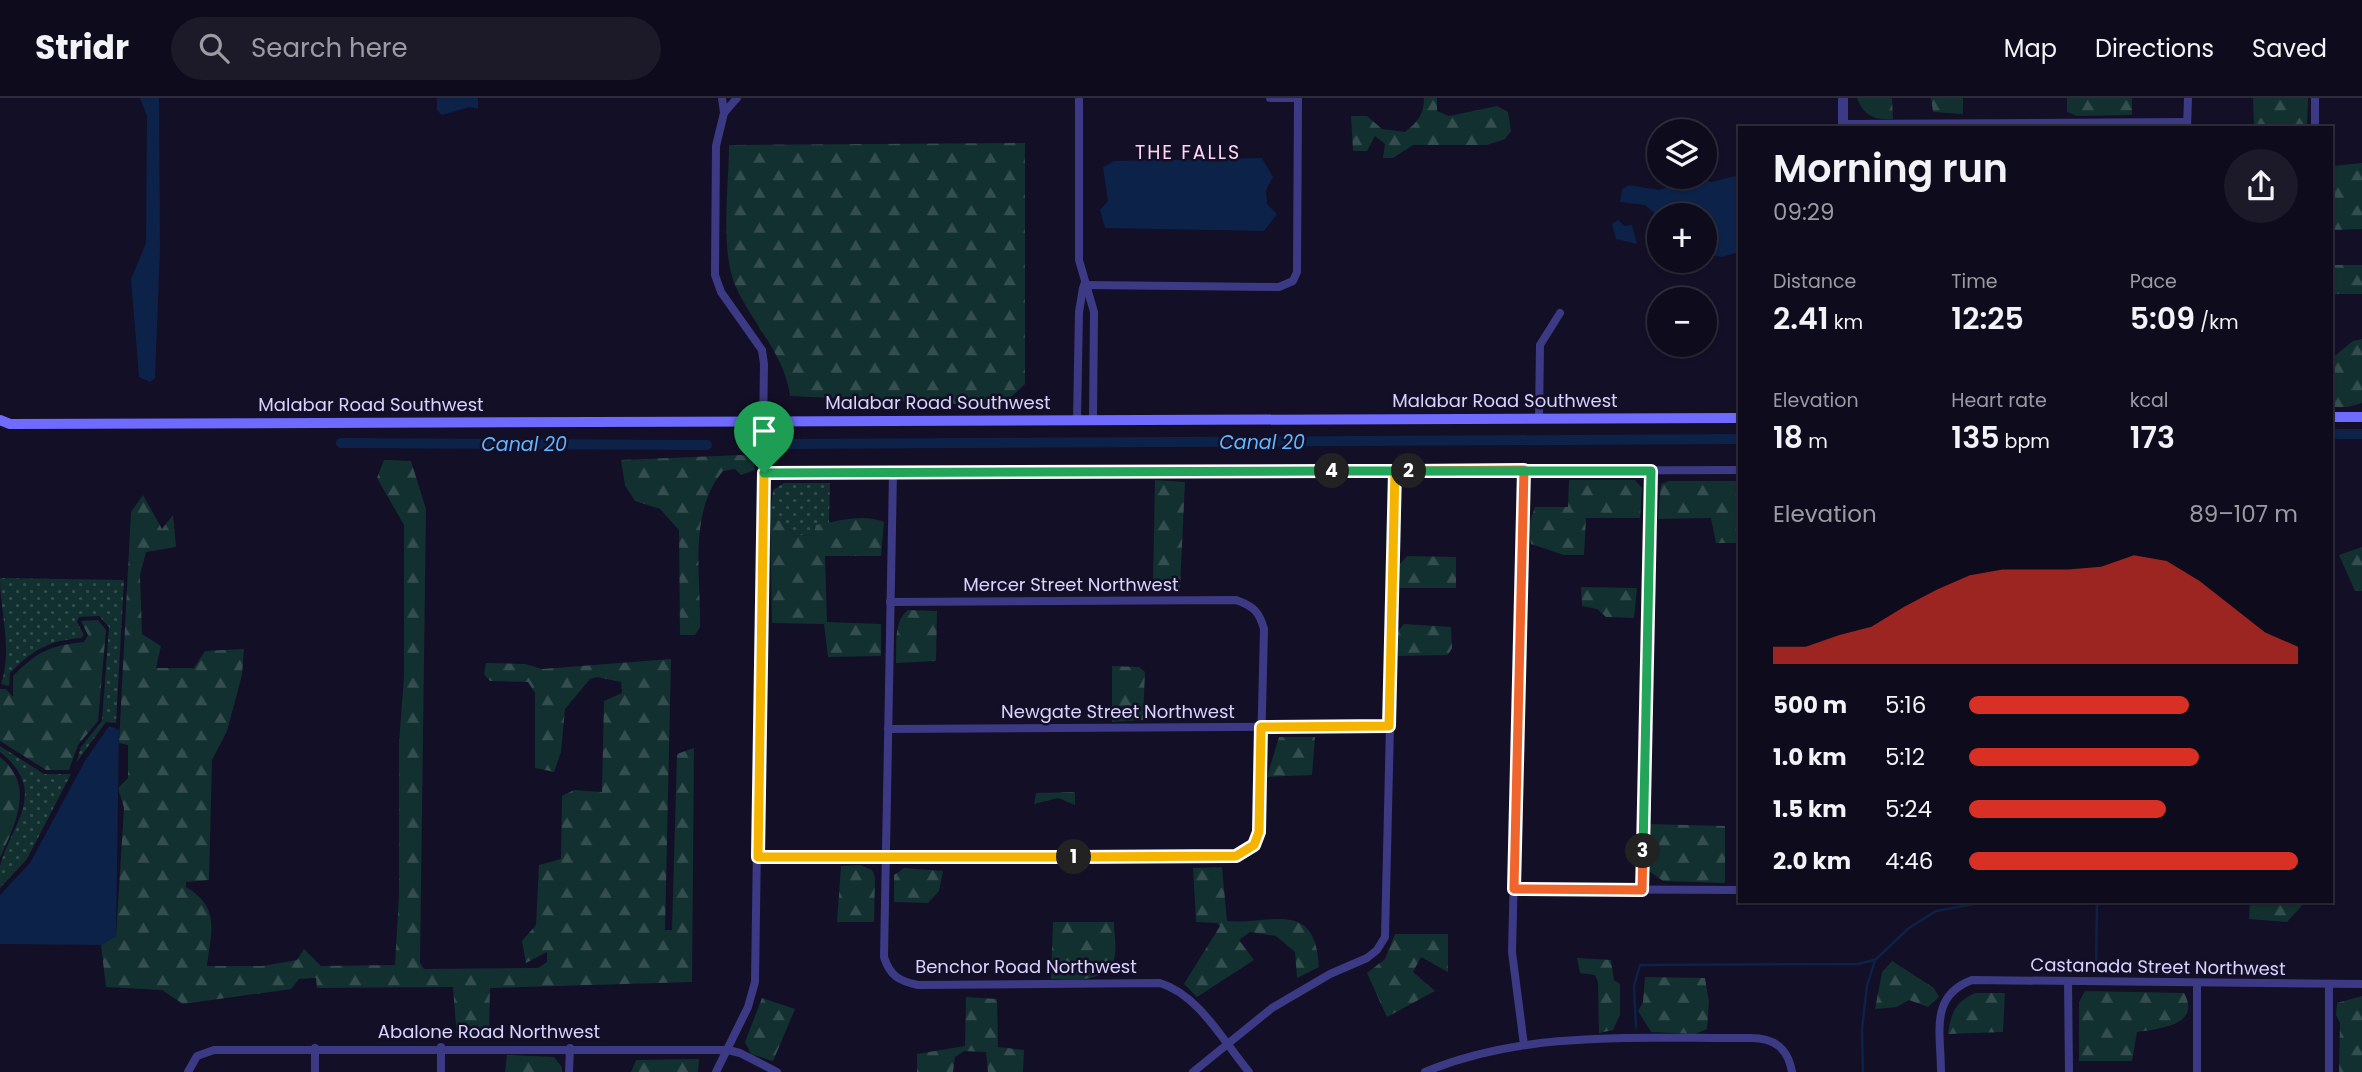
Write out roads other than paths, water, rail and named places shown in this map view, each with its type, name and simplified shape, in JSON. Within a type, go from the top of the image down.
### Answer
[{"type":"main road","points":[[2333,417],[2362,417]]},
{"type":"main road","name":"Malabar Road Southwest","points":[[3,424],[1738,418]]},
{"type":"street","points":[[716,1072],[748,1007],[755,982],[764,473],[762,350],[721,292],[715,275],[716,146],[724,113],[722,98]]},
{"type":"street","points":[[724,113],[737,98]]},
{"type":"street","points":[[1079,98],[1079,260],[1084,285],[1094,312],[1093,420]]},
{"type":"street","points":[[1084,285],[1279,287],[1293,281],[1297,272],[1298,98],[1270,98]]},
{"type":"street","points":[[1843,98],[1843,126],[2187,125],[2188,98]]},
{"type":"street","points":[[2315,98],[2315,126]]},
{"type":"street","points":[[1077,420],[1079,312],[1084,285]]},
{"type":"street","points":[[1539,419],[1540,345],[1560,313]]},
{"type":"street","points":[[1524,470],[1512,952],[1524,1045]]},
{"type":"street","points":[[764,473],[1738,470]]},
{"type":"street","points":[[1193,1072],[1272,1008],[1330,974],[1367,958],[1377,950],[1384,937],[1395,471]]},
{"type":"street","points":[[1642,890],[1651,471]]},
{"type":"street","name":"Benchor Road Northwest","points":[[893,473],[884,957],[889,971],[901,981],[918,985],[1160,983],[1178,989],[1191,1000],[1249,1072]]},
{"type":"street","name":"Mercer Street Northwest","points":[[890,602],[1236,600],[1251,606],[1259,614],[1264,629],[1261,727]]},
{"type":"street","name":"Newgate Street Northwest","points":[[888,729],[1389,726]]},
{"type":"street","points":[[758,857],[1236,856],[1254,845],[1259,832],[1261,727]]},
{"type":"street","points":[[1514,889],[1738,890]]},
{"type":"street","name":"Castanada Street Northwest","points":[[1941,1072],[1941,1009],[1945,996],[1954,987],[1972,981],[2362,984]]},
{"type":"street","points":[[2068,981],[2069,1072]]},
{"type":"street","points":[[2197,984],[2197,1072]]},
{"type":"street","points":[[2329,985],[2329,1072]]},
{"type":"street","points":[[1426,1072],[1487,1052],[1559,1040],[1758,1038],[1774,1042],[1783,1049],[1792,1072]]},
{"type":"street","points":[[441,1072],[442,1047]]},
{"type":"street","name":"Abalone Road Northwest","points":[[188,1072],[197,1055],[223,1049],[442,1047],[727,1050],[740,1053],[777,1072]]},
{"type":"street","points":[[314,1072],[315,1048]]},
{"type":"street","points":[[569,1072],[570,1048]]},
{"type":"water","points":[[140,98],[159,98],[160,250],[155,378],[150,382],[139,377],[131,279],[146,243],[147,116]]},
{"type":"water","points":[[437,98],[478,98],[478,109],[470,107],[442,115],[437,110]]},
{"type":"water","points":[[1262,158],[1273,177],[1266,190],[1267,204],[1277,214],[1264,231],[1105,228],[1100,210],[1108,201],[1103,167],[1114,161]]},
{"type":"water","points":[[1735,176],[1738,179],[1738,252],[1717,256],[1717,203],[1647,203],[1647,207],[1620,202],[1622,189],[1629,185],[1659,190],[1717,189],[1717,181]]},
{"type":"water","points":[[1618,220],[1625,226],[1632,225],[1637,244],[1616,239],[1612,224]]},
{"type":"water","points":[[109,726],[119,730],[116,936],[101,945],[0,944],[0,895],[30,863],[85,761]]},
{"type":"waterway","name":"Canal 20","points":[[2334,434],[2362,434]]},
{"type":"waterway","name":"Canal 20","points":[[784,444],[1738,439]]},
{"type":"waterway","name":"Canal 20","points":[[341,443],[707,445]]},
{"type":"waterway","points":[[1863,1072],[1862,1029],[1867,986],[1875,960],[1909,928],[1936,911],[1980,903]]},
{"type":"waterway","points":[[2036,903],[2089,903]]},
{"type":"waterway","points":[[2096,973],[2097,903]]},
{"type":"waterway","points":[[1636,1027],[1634,986],[1640,965],[1858,964],[1874,960]]},
{"type":"district","name":"THE FALLS","points":[[1188,152]]}]
